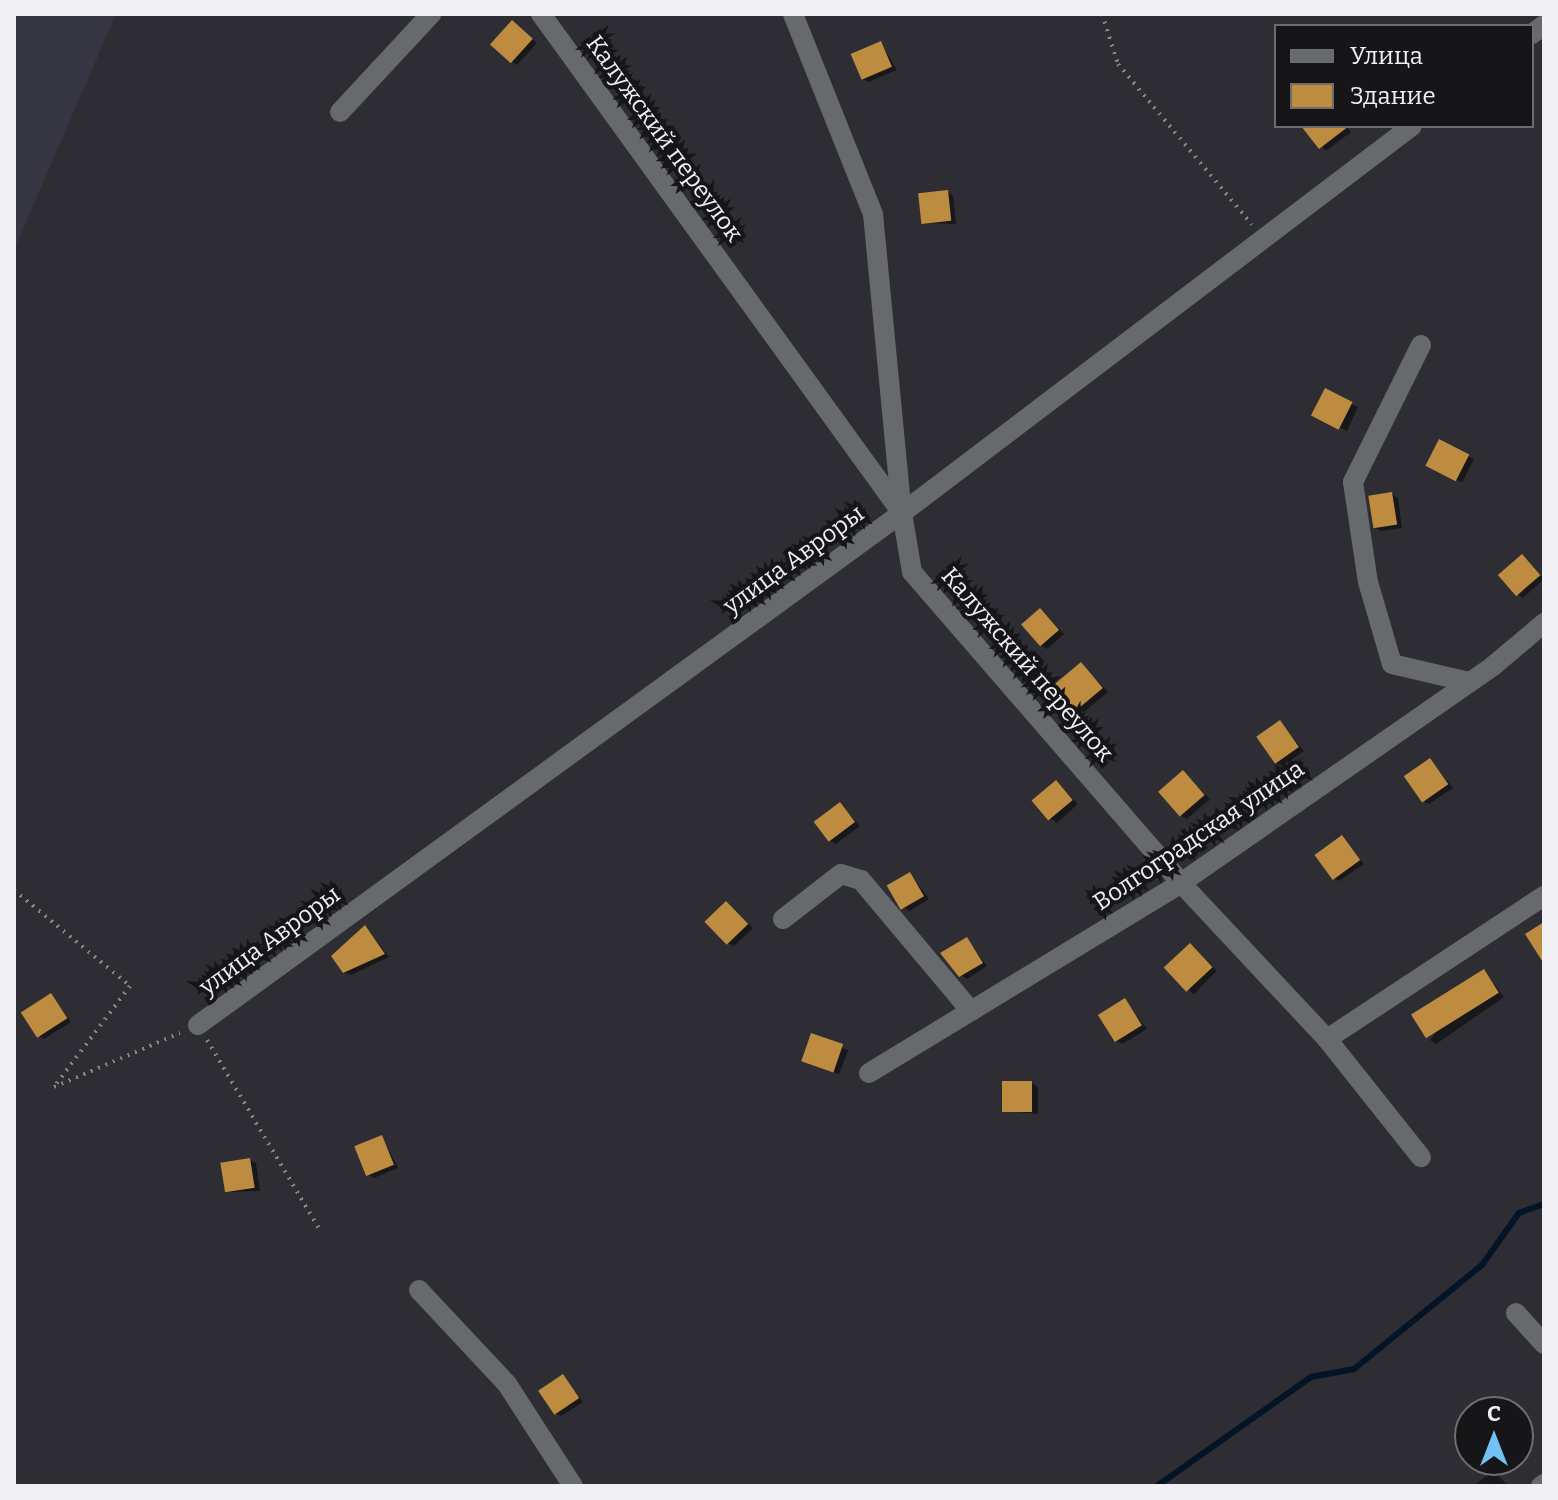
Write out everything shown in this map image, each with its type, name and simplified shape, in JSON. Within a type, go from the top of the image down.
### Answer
[{"type":"street","points":[[340,112],[431,14]]},
{"type":"street","name":"Калужский переулок","points":[[541,14],[902,513],[912,572],[1181,883],[1327,1039],[1421,1157]]},
{"type":"street","points":[[793,14],[873,214],[902,513]]},
{"type":"street","name":"улица Авроры","points":[[198,1025],[902,513],[1409,128]]},
{"type":"street","points":[[1421,345],[1353,482],[1368,582],[1392,664],[1469,682]]},
{"type":"street","name":"Волгоградская улица","points":[[869,1073],[1181,883],[1469,682],[1544,623]]},
{"type":"street","points":[[783,919],[841,874],[861,880],[971,1011]]},
{"type":"street","points":[[1327,1039],[1544,896]]},
{"type":"street","points":[[419,1290],[507,1384],[573,1486]]},
{"type":"street","points":[[1516,1313],[1544,1344]]},
{"type":"path","points":[[1102,14],[1118,64],[1264,238]]},
{"type":"path","points":[[14,890],[130,986],[54,1087],[198,1025],[320,1230]]},
{"type":"shaded area","points":[[14,14],[116,14],[14,250]]},
{"type":"building","points":[[512,20],[533,39],[511,63],[490,45]]},
{"type":"building","points":[[881,41],[892,67],[862,80],[851,54]]},
{"type":"building","points":[[1303,128],[1346,128],[1319,149]]},
{"type":"building","points":[[948,190],[951,221],[921,224],[918,193]]},
{"type":"building","points":[[1325,388],[1353,402],[1339,430],[1311,416]]},
{"type":"building","points":[[1439,439],[1469,454],[1456,481],[1425,466]]},
{"type":"building","points":[[1392,492],[1397,525],[1373,528],[1368,496]]},
{"type":"building","points":[[1522,554],[1540,575],[1516,596],[1498,575]]},
{"type":"building","points":[[1040,608],[1059,630],[1040,646],[1021,624]]},
{"type":"building","points":[[1081,662],[1103,688],[1076,711],[1054,684]]},
{"type":"building","points":[[1280,720],[1299,747],[1275,764],[1256,737]]},
{"type":"building","points":[[1430,758],[1448,784],[1422,803],[1404,776]]},
{"type":"building","points":[[1183,770],[1205,795],[1180,817],[1158,792]]},
{"type":"building","points":[[1056,780],[1073,800],[1048,820],[1031,801]]},
{"type":"building","points":[[840,802],[855,822],[829,842],[814,822]]},
{"type":"building","points":[[1342,835],[1360,860],[1333,880],[1314,855]]},
{"type":"building","points":[[910,872],[924,896],[901,910],[887,886]]},
{"type":"building","points":[[726,901],[748,924],[727,945],[704,922]]},
{"type":"building","points":[[1544,922],[1544,964],[1525,934]]},
{"type":"building","points":[[365,925],[385,954],[343,973],[331,956]]},
{"type":"building","points":[[967,937],[983,963],[959,977],[940,953]]},
{"type":"building","points":[[1190,943],[1213,967],[1186,992],[1164,968]]},
{"type":"building","points":[[1484,969],[1499,993],[1426,1038],[1411,1015]]},
{"type":"building","points":[[51,993],[67,1018],[37,1038],[21,1013]]},
{"type":"building","points":[[1125,998],[1142,1025],[1115,1042],[1098,1015]]},
{"type":"building","points":[[811,1033],[843,1044],[833,1072],[801,1061]]},
{"type":"building","points":[[1002,1081],[1032,1081],[1032,1112],[1002,1112]]},
{"type":"building","points":[[382,1135],[394,1165],[366,1176],[354,1146]]},
{"type":"building","points":[[250,1158],[255,1188],[225,1192],[220,1163]]},
{"type":"building","points":[[563,1374],[579,1398],[554,1415],[538,1391]]},
{"type":"waterway","points":[[1157,1486],[1311,1377],[1354,1369],[1482,1265],[1519,1213],[1544,1204]]}]
